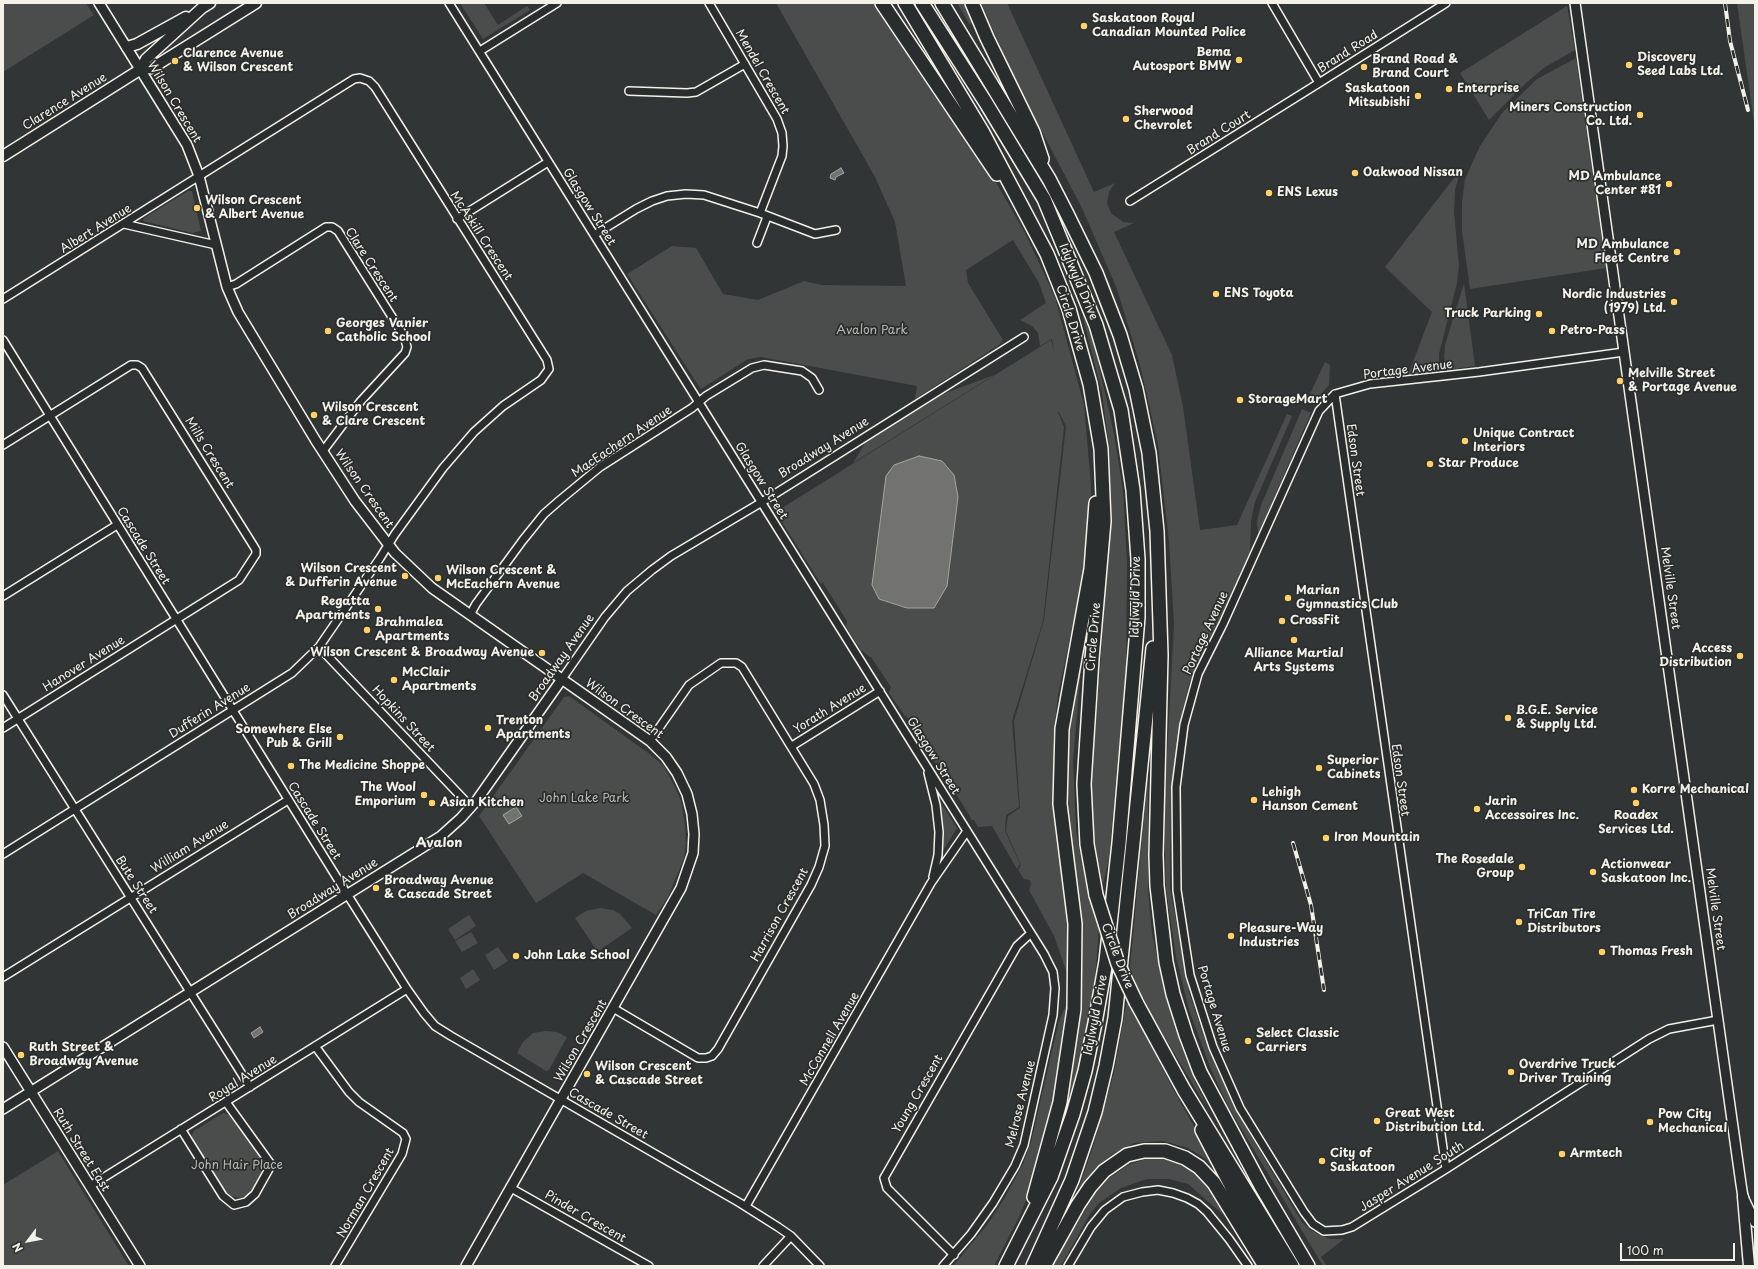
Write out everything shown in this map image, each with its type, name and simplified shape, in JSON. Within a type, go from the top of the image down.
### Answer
[{"type":"highway","points":[[882,3],[1032,225]]},
{"type":"highway","name":"Circle Drive","points":[[905,3],[982,131],[1047,254],[1069,309],[1090,384],[1101,449],[1101,482],[1104,521],[1091,667],[1084,784],[1087,844],[1096,895],[1115,957],[1136,1002],[1184,1090],[1292,1266]]},
{"type":"highway","name":"Idylwyld Drive","points":[[922,3],[986,103],[1044,200],[1096,325],[1121,410],[1133,490],[1138,559],[1138,617],[1119,835],[1106,960],[1085,1071],[1051,1177],[1026,1226]]},
{"type":"highway","points":[[942,3],[1049,180],[1096,273],[1120,335],[1136,390],[1150,460],[1158,531],[1161,655],[1156,855],[1160,912],[1166,962],[1173,994],[1200,1072],[1216,1105],[1264,1193],[1308,1266]]},
{"type":"highway","points":[[972,3],[987,38],[1034,132],[1049,180]]},
{"type":"highway","points":[[1006,1266],[1026,1226],[1060,1102],[1074,1008],[1075,924],[1060,804],[1062,729],[1091,569],[1097,493],[1101,482]]},
{"type":"highway","name":"Idylwyld Drive","points":[[1033,1266],[1072,1180],[1095,1112],[1106,1066],[1115,1018],[1159,597]]},
{"type":"highway","points":[[1184,1090],[1205,1139],[1278,1266]]},
{"type":"highway","points":[[1044,1266],[1078,1205],[1090,1187],[1104,1171],[1127,1156],[1144,1151],[1165,1151],[1185,1158],[1199,1167],[1214,1183],[1265,1266]]},
{"type":"main road","name":"Clarence Avenue","points":[[3,156],[141,69],[152,68],[256,3]]},
{"type":"main road","points":[[127,48],[206,6]]},
{"type":"main road","name":"Clarence Avenue","points":[[141,69],[146,58],[206,6]]},
{"type":"main road","points":[[1743,1197],[1749,1266]]},
{"type":"street","name":"Wilson Crescent","points":[[99,3],[187,145],[199,176],[230,297],[249,332],[355,501],[389,545],[427,584],[650,741],[666,757],[677,773],[687,794],[692,814],[694,834],[693,853],[681,888],[466,1266]]},
{"type":"street","name":"Glasgow Street","points":[[449,3],[880,691],[1030,934],[1044,954],[1053,972]]},
{"type":"street","points":[[480,51],[557,3]]},
{"type":"street","name":"Mendel Crescent","points":[[709,3],[777,119],[782,133],[782,156],[760,213]]},
{"type":"street","name":"Brand Road","points":[[1272,3],[1319,83],[1446,3]]},
{"type":"street","name":"Melville Street","points":[[1574,3],[1743,1197],[1755,1222]]},
{"type":"street","points":[[629,91],[696,92],[745,64]]},
{"type":"street","name":"McAskill Crescent","points":[[199,176],[354,79],[360,78],[369,81],[547,360],[549,369],[546,375],[503,406],[474,432],[443,468],[389,545]]},
{"type":"street","name":"Brand Court","points":[[1130,201],[1319,83]]},
{"type":"street","points":[[458,219],[548,162]]},
{"type":"street","name":"Albert Avenue","points":[[3,298],[199,176]]},
{"type":"street","points":[[594,235],[652,201],[667,196],[686,194],[704,195],[760,213],[767,217],[815,234],[836,230]]},
{"type":"street","points":[[757,243],[767,217]]},
{"type":"street","points":[[124,224],[216,245]]},
{"type":"street","name":"Clare Crescent","points":[[227,287],[236,284],[326,227],[332,226],[338,231],[404,336],[407,347],[405,353],[360,402],[323,451]]},
{"type":"street","name":"Broadway Avenue","points":[[3,1109],[441,836],[471,807],[605,617],[627,591],[671,556],[762,502],[1024,337]]},
{"type":"street","name":"Cascade Street","points":[[3,340],[347,894],[407,989],[436,1026],[746,1206],[791,1236],[820,1266]]},
{"type":"street","name":"Portage Avenue","points":[[1324,1231],[1313,1224],[1304,1212],[1240,1108],[1213,1047],[1190,975],[1177,890],[1176,786],[1184,725],[1198,674],[1223,624],[1319,410],[1335,394],[1370,384],[1479,372],[1624,352]]},
{"type":"street","name":"MacEachern Avenue","points":[[470,615],[523,540],[544,514],[600,467],[692,408],[698,401],[752,368],[764,364],[802,371],[812,378],[819,390]]},
{"type":"street","name":"Mills Crescent","points":[[49,416],[131,365],[137,365],[142,368],[253,545],[256,550],[256,554],[239,580],[176,620]]},
{"type":"street","name":"Edson Street","points":[[1335,394],[1446,1169]]},
{"type":"street","points":[[3,445],[49,416]]},
{"type":"street","points":[[3,596],[117,525]]},
{"type":"street","name":"Dufferin Avenue","points":[[3,854],[292,673],[319,646],[389,545]]},
{"type":"street","name":"Hanover Avenue","points":[[3,728],[176,620]]},
{"type":"street","name":"Hopkins Street","points":[[319,646],[471,807]]},
{"type":"street","name":"Harrison Crescent","points":[[613,1008],[698,1058],[712,1056],[718,1049],[811,885],[819,868],[825,846],[824,825],[820,800],[814,784],[742,667],[736,663],[721,663],[689,685],[650,741]]},
{"type":"street","name":"Yorath Avenue","points":[[792,746],[880,691]]},
{"type":"street","name":"Bute Street","points":[[3,695],[250,1087]]},
{"type":"street","name":"McConnell Avenue","points":[[926,767],[936,805],[939,832],[938,855],[931,883]]},
{"type":"street","name":"William Avenue","points":[[3,977],[288,800]]},
{"type":"street","name":"McConnell Avenue","points":[[746,1206],[931,883],[967,831]]},
{"type":"street","name":"Young Crescent","points":[[954,1255],[888,1188],[884,1178],[887,1170],[1017,946],[1030,934]]},
{"type":"street","name":"Melrose Avenue","points":[[943,1266],[971,1234],[993,1203],[1015,1166],[1024,1145],[1053,1015],[1055,988],[1053,972]]},
{"type":"street","name":"Royal Avenue","points":[[90,1186],[407,989]]},
{"type":"street","name":"Jasper Avenue South","points":[[1324,1231],[1342,1230],[1352,1227],[1649,1040],[1669,1029],[1718,1020]]},
{"type":"street","name":"Norman Crescent","points":[[316,1046],[349,1092],[359,1102],[403,1133],[406,1139],[402,1154],[335,1266]]},
{"type":"street","name":"Ruth Street East","points":[[3,1047],[140,1266]]},
{"type":"street","points":[[181,1129],[223,1196],[234,1204],[246,1202],[255,1194],[269,1169],[270,1163],[226,1102]]},
{"type":"street","name":"Pinder Crescent","points":[[511,1188],[649,1266]]},
{"type":"street","points":[[1068,1266],[1091,1227],[1105,1210],[1123,1197],[1158,1190],[1173,1193],[1198,1204],[1207,1212],[1229,1239],[1248,1266]]},
{"type":"street","points":[[763,1266],[791,1236]]},
{"type":"green space","points":[[3,3],[86,3],[94,15],[3,72]]},
{"type":"green space","points":[[460,3],[484,3],[498,25],[527,6],[530,10],[483,39]]},
{"type":"green space","name":"Avalon Park","points":[[776,3],[875,3],[994,179],[1025,233],[1055,297],[1084,405],[1091,485],[1091,521],[1079,595],[1058,695],[1053,740],[1066,891],[1068,976],[1054,936],[1029,890],[1031,885],[1030,880],[1024,879],[1018,870],[1021,865],[1006,831],[1008,816],[1020,808],[1014,721],[1044,620],[1066,426],[1059,412],[1064,427],[1043,621],[1012,721],[1019,807],[1006,815],[1005,831],[1020,864],[1017,869],[992,826],[978,827],[974,820],[972,820],[938,764],[935,763],[931,752],[925,749],[924,741],[917,730],[911,725],[911,721],[905,716],[889,693],[891,687],[871,657],[860,649],[846,627],[847,621],[823,583],[824,581],[821,584],[775,511],[776,508],[780,506],[782,508],[1051,340],[1054,351],[1052,339],[1040,346],[1038,333],[1032,326],[1020,320],[1046,303],[1039,283],[1013,240],[966,270],[968,283],[1003,340],[999,345],[915,399],[917,386],[761,357],[748,359],[701,389],[627,274],[672,246],[696,248],[723,294],[758,300],[804,281],[822,285],[906,286],[895,222],[875,177]]},
{"type":"green space","points":[[957,3],[964,3],[972,23],[970,25]]},
{"type":"green space","points":[[981,3],[1007,3],[1094,192],[1115,183],[1109,192],[1107,203],[1111,213],[1123,222],[1134,223],[1114,232],[1172,355],[1183,407],[1200,530],[1237,525],[1287,414],[1292,416],[1255,502],[1251,521],[1250,553],[1189,684],[1181,719],[1171,792],[1170,887],[1189,992],[1205,1040],[1235,1109],[1302,1222],[1310,1230],[1330,1239],[1344,1239],[1321,1257],[1327,1266],[1323,1266],[1229,1108],[1212,1072],[1189,1010],[1176,957],[1166,889],[1164,812],[1174,624],[1169,542],[1158,445],[1140,365],[1117,289],[1082,208],[1018,86]]},
{"type":"green space","points":[[1737,3],[1755,3],[1755,130]]},
{"type":"green space","points":[[1567,6],[1575,50],[1545,67],[1526,83],[1489,120],[1460,73]]},
{"type":"green space","points":[[1576,58],[1606,268],[1470,289],[1462,231],[1462,202],[1465,179],[1480,146],[1502,113],[1537,79]]},
{"type":"green space","points":[[1461,169],[1455,190],[1454,212],[1459,266],[1457,283],[1439,354],[1439,372],[1408,375],[1432,312],[1385,267]]},
{"type":"green space","points":[[188,191],[192,191],[201,231],[192,233],[143,221],[144,218]]},
{"type":"green space","points":[[1464,283],[1475,366],[1446,370],[1444,357],[1445,345]]},
{"type":"green space","points":[[1078,298],[1095,348],[1114,434],[1123,490],[1127,562],[1126,667],[1109,858],[1103,885],[1094,838],[1091,789],[1109,547],[1110,454],[1102,393]]},
{"type":"green space","points":[[1325,362],[1330,365],[1329,385],[1320,395],[1313,398],[1309,396]]},
{"type":"green space","points":[[994,375],[853,463],[865,443],[943,394]]},
{"type":"green space","points":[[1302,409],[1311,413],[1258,534],[1257,521],[1261,505]]},
{"type":"green space","points":[[1085,620],[1073,761],[1076,831],[1085,880],[1099,930],[1093,1000],[1082,1055],[1066,1109],[1064,1108],[1073,1060],[1078,1018],[1066,738]]},
{"type":"green space","name":"John Lake Park","points":[[569,696],[664,766],[681,801],[685,825],[686,844],[684,858],[668,897],[656,915],[583,873],[536,903],[479,816],[564,697]]},
{"type":"green space","points":[[1148,774],[1148,891],[1152,933],[1164,990],[1176,1031],[1196,1083],[1209,1111],[1159,1028],[1137,986],[1130,967]]},
{"type":"green space","points":[[940,801],[957,828],[941,854],[943,827]]},
{"type":"green space","points":[[600,908],[613,910],[620,914],[632,928],[600,950],[596,949],[575,918],[586,911]]},
{"type":"green space","points":[[469,915],[476,926],[455,940],[448,929]]},
{"type":"green space","points":[[471,932],[478,943],[462,952],[455,941]]},
{"type":"green space","points":[[498,947],[508,961],[494,970],[485,955]]},
{"type":"green space","points":[[473,969],[480,980],[466,989],[460,978]]},
{"type":"green space","points":[[1127,1000],[1177,1096],[1223,1178],[1206,1159],[1188,1148],[1163,1141],[1134,1143],[1113,1154],[1094,1170],[1081,1188],[1079,1187],[1092,1150],[1114,1073]]},
{"type":"green space","points":[[1068,1005],[1058,1084],[1033,1184],[1019,1217],[994,1266],[953,1266],[987,1225],[1004,1199],[1023,1164],[1031,1142],[1059,1021],[1065,1007]]},
{"type":"green space","points":[[546,1031],[557,1032],[567,1037],[549,1070],[546,1071],[517,1053],[523,1042],[533,1033]]},
{"type":"green space","name":"John Hair Place","points":[[223,1113],[229,1115],[265,1163],[262,1175],[252,1192],[241,1198],[230,1196],[223,1189],[192,1139],[194,1131]]},
{"type":"green space","points":[[58,1151],[129,1266],[3,1266],[3,1185]]},
{"type":"green space","points":[[1151,1157],[1174,1159],[1194,1171],[1209,1186],[1257,1266],[1227,1218],[1188,1184],[1169,1179],[1147,1179],[1121,1188],[1099,1203],[1090,1214],[1061,1266],[1052,1266],[1095,1194],[1109,1178],[1128,1165]]},
{"type":"shaded area","points":[[841,168],[844,173],[836,177],[835,180],[830,178],[831,174]]},
{"type":"shaded area","points":[[919,456],[942,461],[954,475],[958,497],[947,586],[934,608],[907,608],[879,599],[872,585],[886,476],[894,465]]},
{"type":"shaded area","points":[[516,807],[522,816],[509,824],[503,815]]},
{"type":"shaded area","points":[[260,1027],[263,1032],[254,1038],[251,1033]]},
{"type":"railway","points":[[1725,3],[1730,41],[1748,110]]},
{"type":"railway","points":[[1293,843],[1311,905],[1324,990]]},
{"type":"place","name":"Saskatoon Royal Canadian Mounted Police","points":[[1084,26]]},
{"type":"place","name":"Bema Autosport BMW","points":[[1239,60]]},
{"type":"place","name":"Clarence Avenue & Wilson Crescent","points":[[175,61]]},
{"type":"place","name":"Discovery Seed Labs Ltd.","points":[[1629,65]]},
{"type":"place","name":"Brand Road & Brand Court","points":[[1364,67]]},
{"type":"place","name":"Enterprise","points":[[1449,89]]},
{"type":"place","name":"Saskatoon Mitsubishi","points":[[1418,96]]},
{"type":"place","name":"Miners Construction Co. Ltd.","points":[[1640,115]]},
{"type":"place","name":"Sherwood Chevrolet","points":[[1126,119]]},
{"type":"place","name":"Oakwood Nissan","points":[[1355,173]]},
{"type":"place","name":"MD Ambulance Center #81","points":[[1669,184]]},
{"type":"place","name":"ENS Lexus","points":[[1269,193]]},
{"type":"place","name":"Wilson Crescent & Albert Avenue","points":[[197,208]]},
{"type":"place","name":"MD Ambulance Fleet Centre","points":[[1677,252]]},
{"type":"place","name":"ENS Toyota","points":[[1216,294]]},
{"type":"place","name":"Nordic Industries (1979) Ltd.","points":[[1674,302]]},
{"type":"place","name":"Truck Parking","points":[[1539,314]]},
{"type":"place","name":"Georges Vanier Catholic School","points":[[328,331]]},
{"type":"place","name":"Petro-Pass","points":[[1552,331]]},
{"type":"place","name":"Melville Street & Portage Avenue","points":[[1620,381]]},
{"type":"place","name":"StorageMart","points":[[1240,400]]},
{"type":"place","name":"Wilson Crescent & Clare Crescent","points":[[314,415]]},
{"type":"place","name":"Unique Contract Interiors","points":[[1465,441]]},
{"type":"place","name":"Star Produce","points":[[1430,464]]},
{"type":"place","name":"Wilson Crescent & Dufferin Avenue","points":[[405,576]]},
{"type":"place","name":"Wilson Crescent & McEachern Avenue","points":[[438,578]]},
{"type":"place","name":"Marian Gymnastics Club","points":[[1288,598]]},
{"type":"place","name":"Regatta Apartments","points":[[378,609]]},
{"type":"place","name":"CrossFit","points":[[1282,621]]},
{"type":"place","name":"Brahmalea Apartments","points":[[367,630]]},
{"type":"place","name":"Alliance Martial Arts Systems","points":[[1294,640]]},
{"type":"place","name":"Wilson Crescent & Broadway Avenue","points":[[542,653]]},
{"type":"place","name":"Access Distribution","points":[[1740,656]]},
{"type":"place","name":"McClair Apartments","points":[[394,680]]},
{"type":"place","name":"B.G.E. Service & Supply Ltd.","points":[[1508,718]]},
{"type":"place","name":"Trenton Apartments","points":[[488,728]]},
{"type":"place","name":"Somewhere Else Pub & Grill","points":[[340,737]]},
{"type":"place","name":"The Medicine Shoppe","points":[[291,766]]},
{"type":"place","name":"Superior Cabinets","points":[[1319,768]]},
{"type":"place","name":"Korre Mechanical","points":[[1634,790]]},
{"type":"place","name":"The Wool Emporium","points":[[424,795]]},
{"type":"place","name":"Lehigh Hanson Cement","points":[[1254,800]]},
{"type":"place","name":"Asian Kitchen","points":[[432,803]]},
{"type":"place","name":"Roadex Services Ltd.","points":[[1636,803]]},
{"type":"place","name":"Jarin Accessoires Inc.","points":[[1477,809]]},
{"type":"place","name":"Iron Mountain","points":[[1326,838]]},
{"type":"place","name":"The Rosedale Group","points":[[1522,867]]},
{"type":"place","name":"Actionwear Saskatoon Inc.","points":[[1593,872]]},
{"type":"place","name":"Broadway Avenue & Cascade Street","points":[[376,888]]},
{"type":"place","name":"TriCan Tire Distributors","points":[[1519,922]]},
{"type":"place","name":"Pleasure-Way Industries","points":[[1231,936]]},
{"type":"place","name":"Thomas Fresh","points":[[1602,952]]},
{"type":"place","name":"John Lake School","points":[[516,956]]},
{"type":"place","name":"Select Classic Carriers","points":[[1248,1041]]},
{"type":"place","name":"Ruth Street & Broadway Avenue","points":[[21,1055]]},
{"type":"place","name":"Overdrive Truck Driver Training","points":[[1511,1072]]},
{"type":"place","name":"Wilson Crescent & Cascade Street","points":[[587,1074]]},
{"type":"place","name":"Great West Distribution Ltd.","points":[[1377,1121]]},
{"type":"place","name":"Pow City Mechanical","points":[[1650,1122]]},
{"type":"place","name":"Armtech","points":[[1562,1154]]},
{"type":"place","name":"City of Saskatoon","points":[[1322,1161]]},
{"type":"district","name":"Avalon","points":[[439,843]]}]
